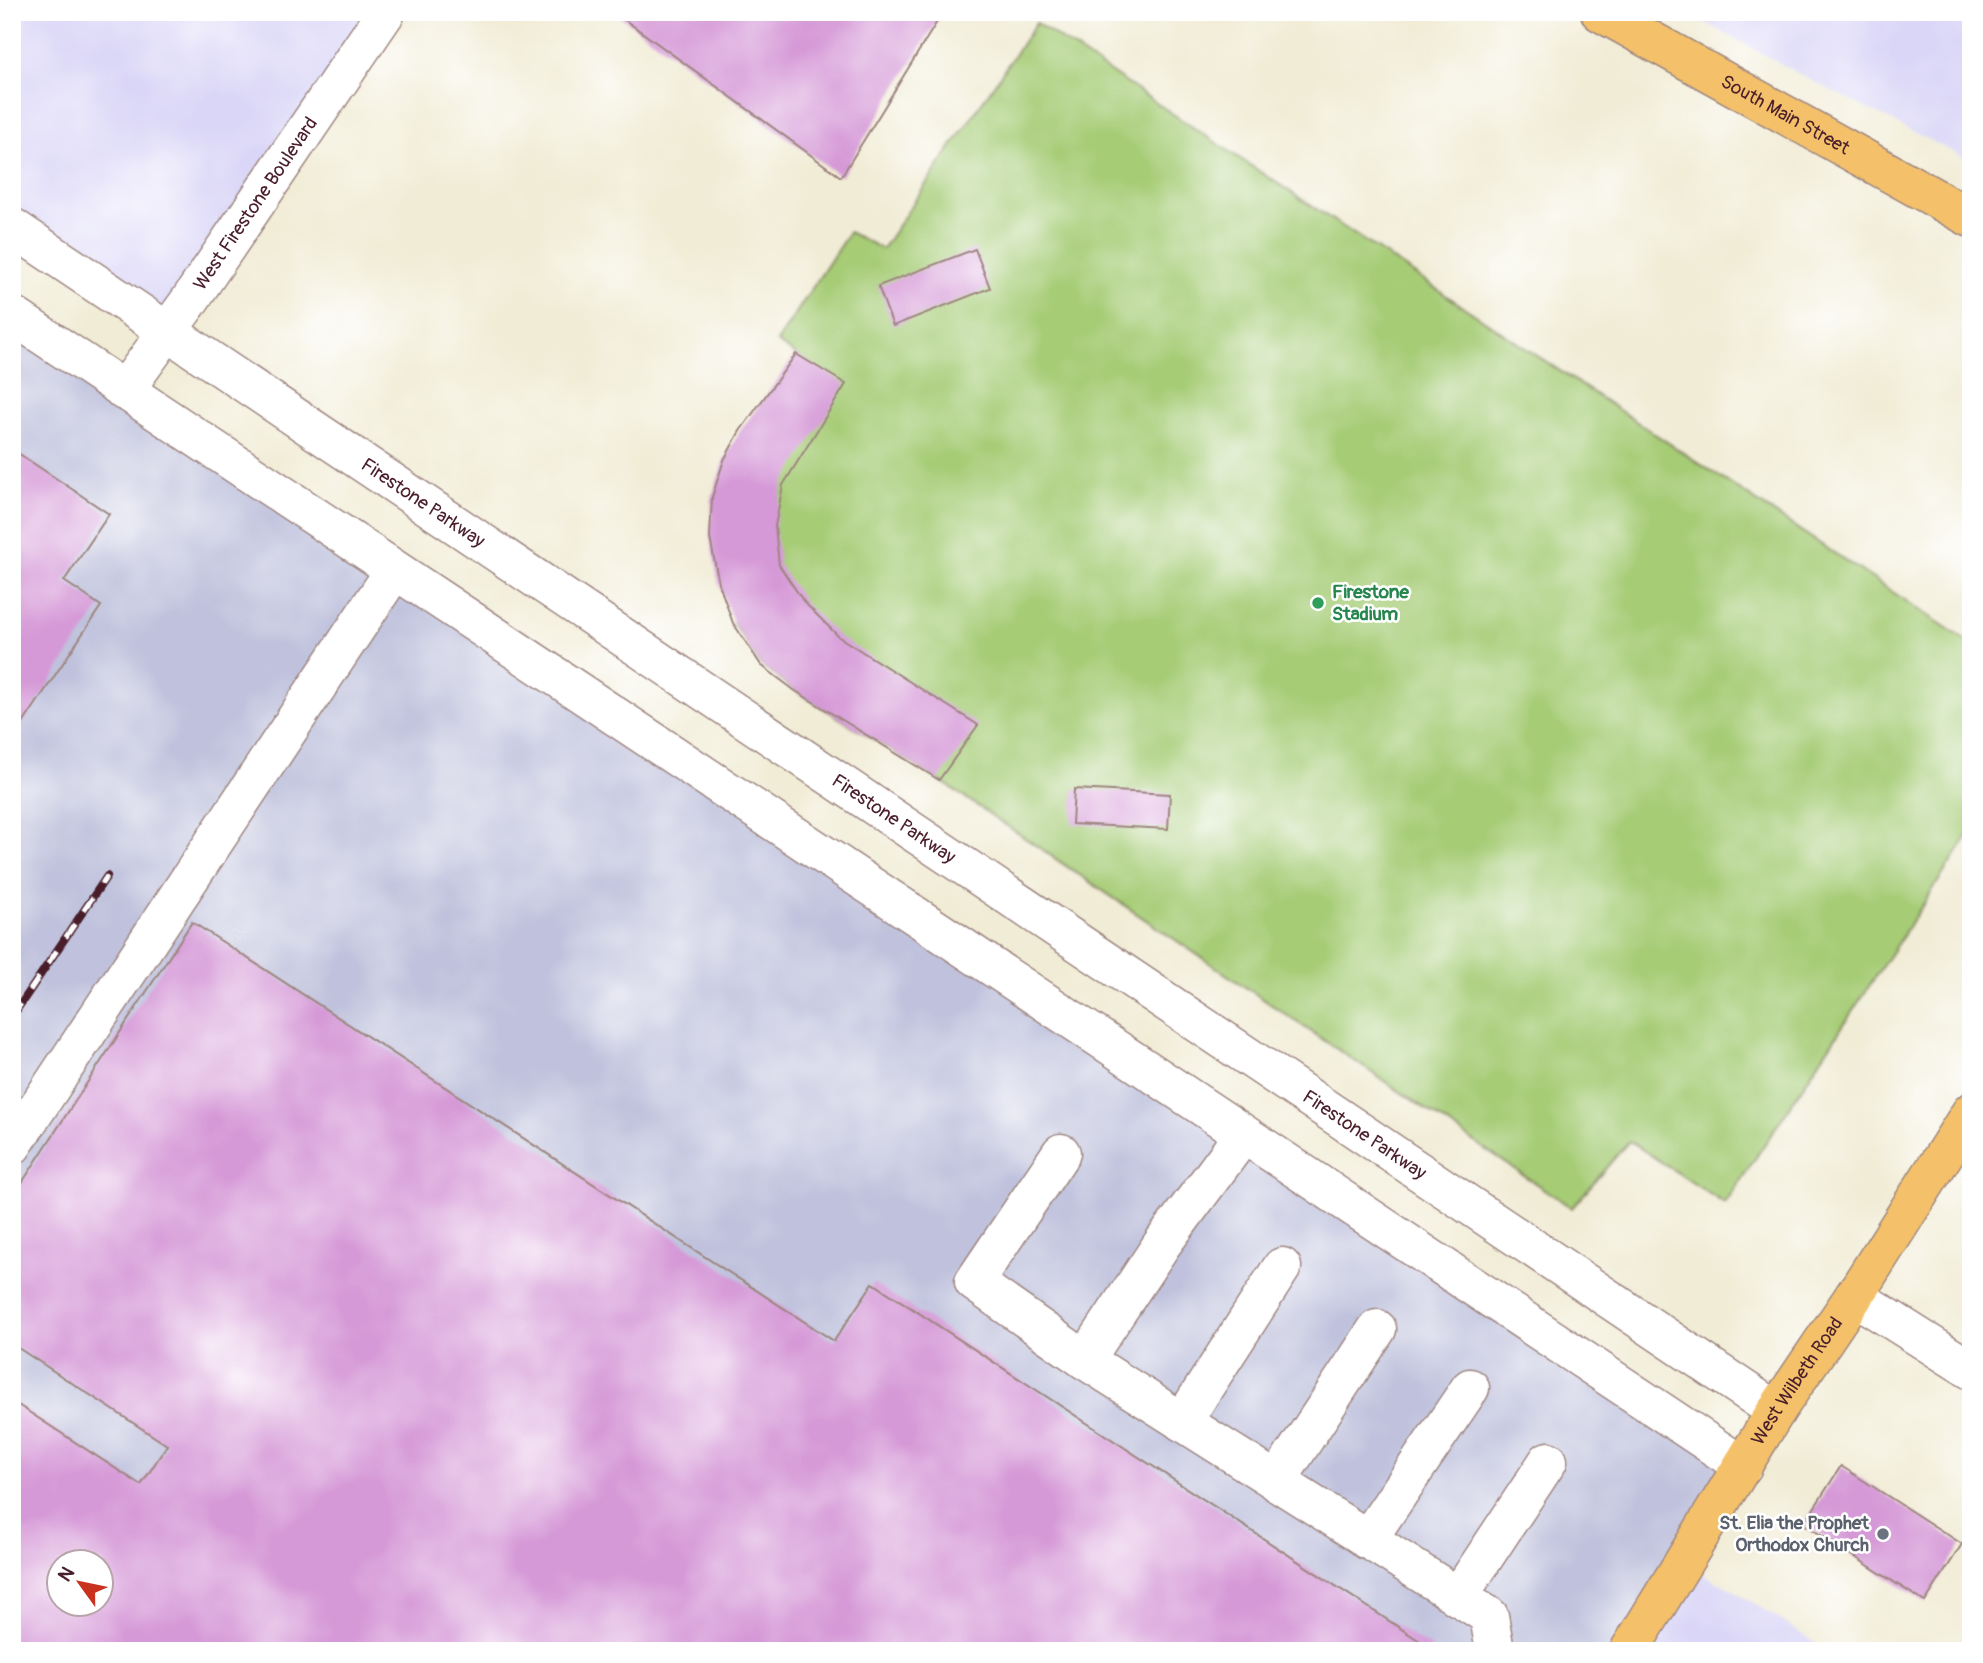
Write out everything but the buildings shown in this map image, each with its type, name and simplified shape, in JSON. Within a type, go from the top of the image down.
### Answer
[{"type":"main road","name":"South Main Street","points":[[1601,12],[1971,218]]},
{"type":"main road","name":"West Wilbeth Road","points":[[1629,1651],[1776,1411],[1854,1296],[1971,1112]]},
{"type":"street","name":"West Firestone Boulevard","points":[[124,391],[168,332],[386,12]]},
{"type":"street","name":"Firestone Parkway","points":[[12,227],[1776,1411]]},
{"type":"street","points":[[12,315],[1743,1466]]},
{"type":"street","points":[[12,1146],[394,571]]},
{"type":"street","points":[[1085,1360],[1162,1244],[1243,1135]]},
{"type":"street","points":[[1061,1153],[974,1282],[1085,1360],[1489,1616],[1495,1651]]},
{"type":"street","points":[[1182,1422],[1282,1267]]},
{"type":"street","points":[[1854,1296],[1971,1370]]},
{"type":"street","points":[[1276,1482],[1377,1329]]},
{"type":"street","points":[[1367,1540],[1469,1388]]},
{"type":"street","points":[[1458,1597],[1548,1461]]},
{"type":"shaded area","points":[[12,12],[386,12],[168,332],[12,227]]},
{"type":"shaded area","points":[[1686,12],[1971,12],[1971,161],[1812,81]]},
{"type":"shaded area","points":[[12,315],[1743,1466],[1624,1651],[12,1651]]},
{"type":"shaded area","points":[[1683,1564],[1733,1590],[1829,1651],[1629,1651]]},
{"type":"green space","name":"Firestone Stadium","points":[[1036,23],[1971,644],[1971,832],[1725,1204],[1629,1141],[1572,1208],[939,780],[794,690],[761,665],[733,623],[796,355],[777,342],[849,232],[882,249]]},
{"type":"railway","points":[[12,1017],[107,876]]},
{"type":"place","name":"Firestone Stadium","points":[[1318,603]]},
{"type":"place","name":"St. Elia the Prophet Orthodox Church","points":[[1883,1534]]}]
